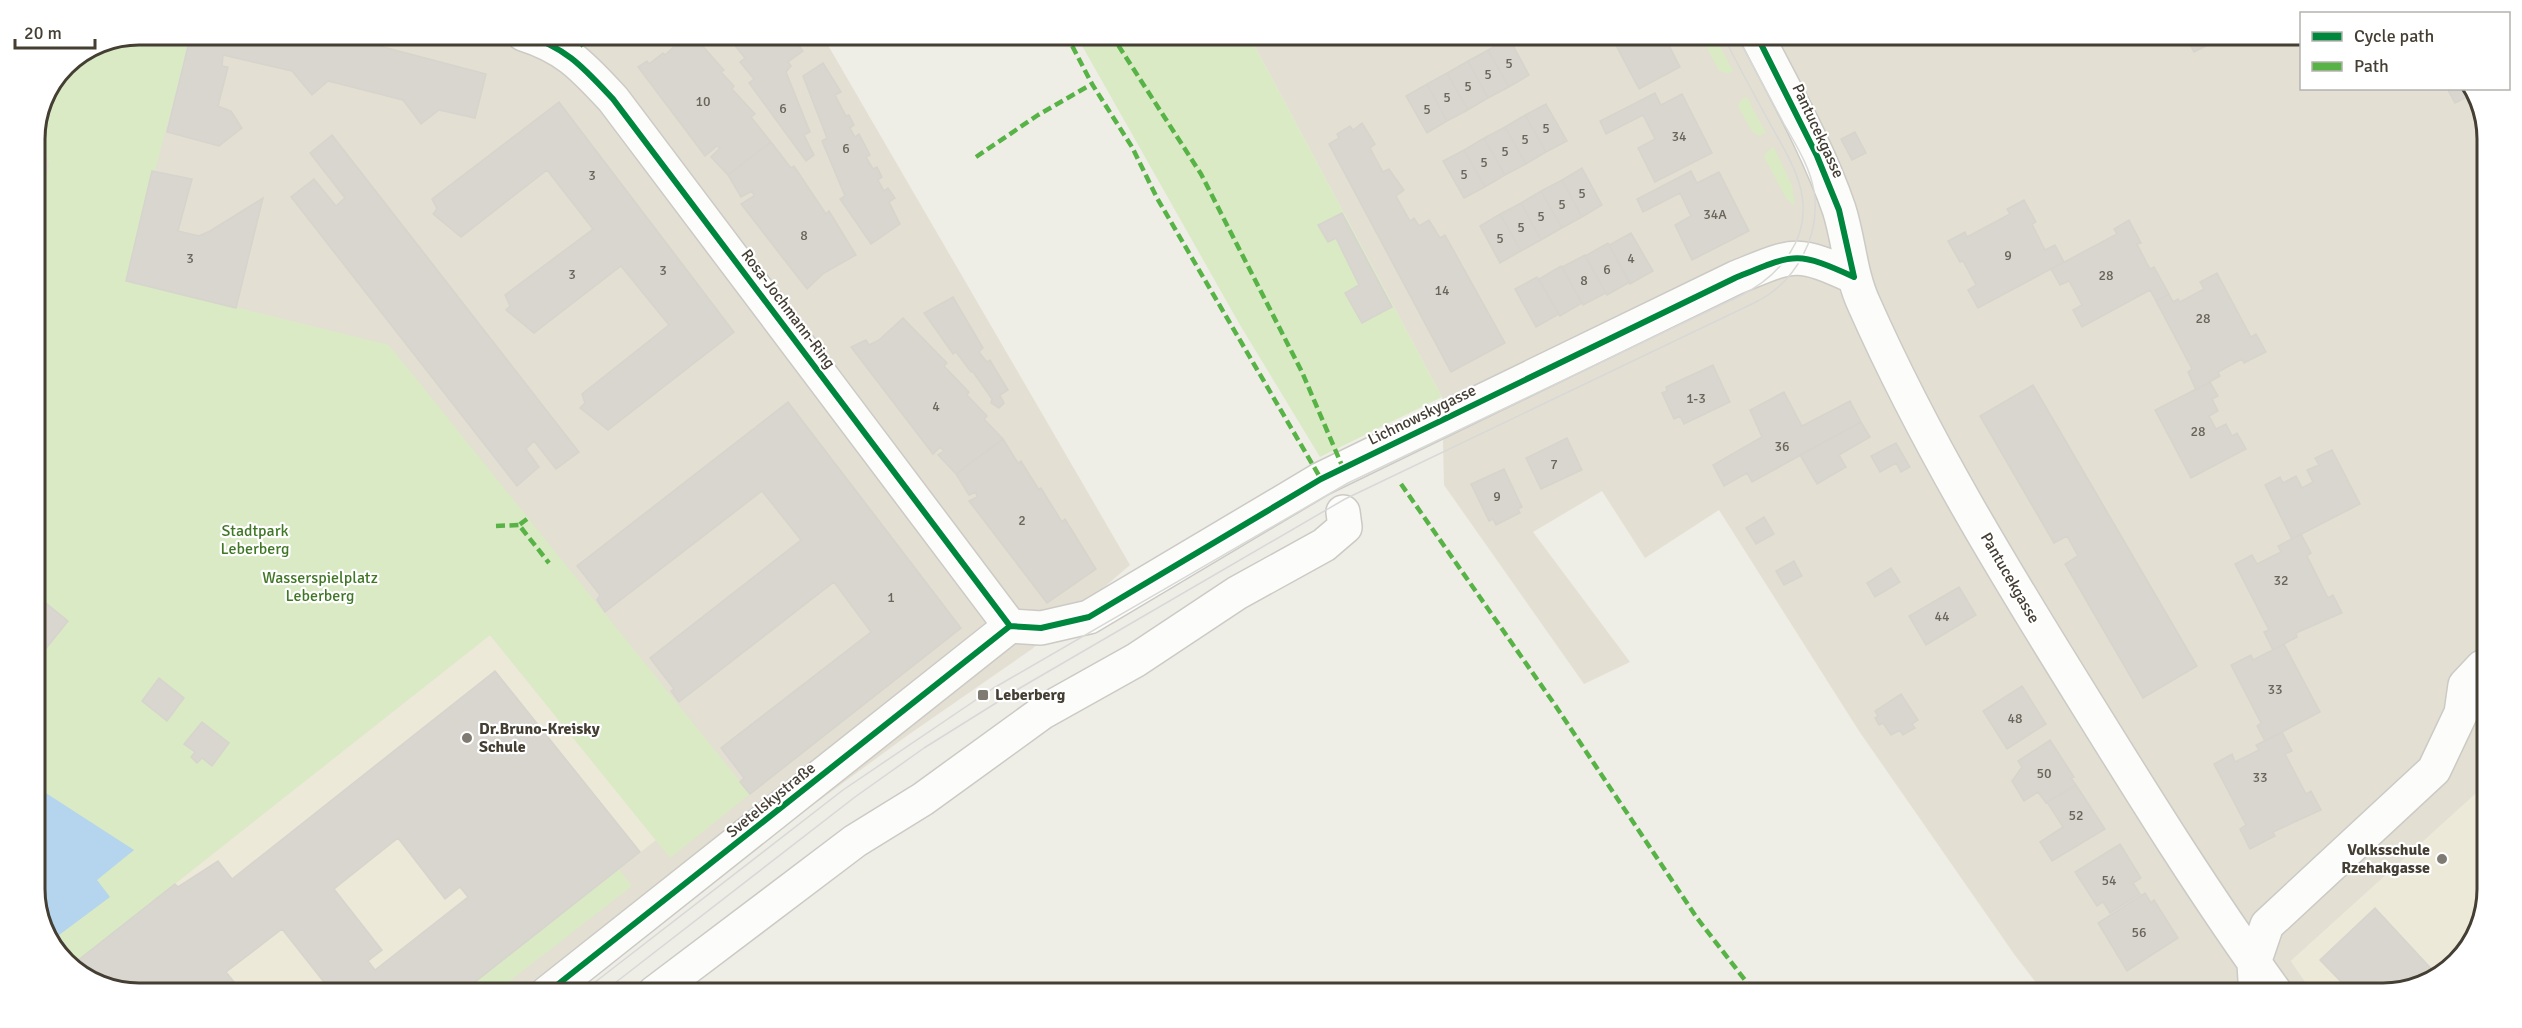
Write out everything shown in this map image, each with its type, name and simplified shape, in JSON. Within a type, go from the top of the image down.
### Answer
[{"type":"street","name":"Rosa-Jochmann-Ring","points":[[553,45],[578,62],[613,99],[1010,626]]},
{"type":"street","name":"Pantucekgasse","points":[[1762,45],[1817,156],[1839,210],[1854,277],[1863,302],[1909,396],[1978,524],[2030,613],[2255,978]]},
{"type":"street","name":"Lichnowskygasse","points":[[1010,626],[1041,628],[1089,617],[1321,479],[1735,278],[1779,260],[1799,257],[1818,260],[1854,277]]},
{"type":"street","points":[[667,983],[855,841],[923,799],[1043,712],[1136,660],[1237,594],[1324,545],[1345,526],[1343,512]]},
{"type":"street","name":"Svetelskystraße","points":[[560,983],[1010,626]]},
{"type":"street","points":[[2255,978],[2267,925],[2434,770],[2461,713],[2465,685],[2477,672]]},
{"type":"shaded area","points":[[139,45],[828,45],[1130,565],[1032,649],[908,735],[794,819],[585,983],[139,983],[109,978],[97,973],[72,956],[52,925],[45,895],[45,139],[52,103],[72,72],[103,52]]},
{"type":"shaded area","points":[[1254,45],[2300,45],[2300,90],[2463,90],[2472,109],[2477,133],[2477,793],[2291,961],[2306,983],[2036,983],[1859,731],[1719,510],[1645,558],[1602,491],[1533,532],[1630,662],[1584,684],[1444,485],[1442,397]]},
{"type":"shaded area","name":"Dr.Bruno-Kreisky Schule","points":[[490,635],[656,840],[474,983],[139,983],[109,978],[78,960]]},
{"type":"shaded area","name":"Volksschule Rzehakgasse","points":[[2477,793],[2476,901],[2472,919],[2464,936],[2450,956],[2425,973],[2407,980],[2383,983],[2306,983],[2291,961]]},
{"type":"green space","name":"Stadtpark Leberberg","points":[[188,45],[126,280],[389,345],[750,794],[670,858],[490,635],[78,960],[72,956],[52,925],[45,895],[45,180],[49,165],[45,150],[47,121],[52,103],[72,72],[103,52],[121,47]]},
{"type":"green space","points":[[1082,45],[1254,45],[1442,397],[1320,457],[1240,325]]},
{"type":"green space","points":[[1705,45],[1719,45],[1733,71],[1728,74],[1719,71]]},
{"type":"green space","points":[[1747,97],[1766,133],[1759,136],[1752,132],[1738,106],[1741,100]]},
{"type":"green space","points":[[1773,146],[1792,185],[1795,206],[1787,200],[1765,159],[1764,155]]},
{"type":"green space","points":[[619,869],[632,886],[507,983],[474,983]]},
{"type":"water","points":[[45,792],[134,850],[97,880],[110,897],[58,936],[52,925],[45,895]]},
{"type":"building","points":[[188,45],[376,45],[486,74],[475,118],[439,110],[421,124],[403,100],[328,81],[312,95],[292,71],[223,55],[222,66],[228,67],[218,106],[231,111],[242,128],[219,146],[167,132]]},
{"type":"building","points":[[676,45],[702,45],[724,70],[721,72],[734,86],[732,89],[755,114],[751,117],[771,142],[728,175],[711,157],[720,148],[717,146],[705,156],[638,67],[647,61],[649,64],[663,53],[665,55]]},
{"type":"building","points":[[734,45],[799,45],[803,51],[788,62],[791,66],[786,72],[810,132],[804,135],[814,155],[806,161],[749,83],[754,79],[740,62],[745,58]]},
{"type":"building","points":[[1497,45],[1513,45],[1529,75],[1509,87],[1488,50]]},
{"type":"building","points":[[1616,45],[1669,45],[1680,67],[1639,89]]},
{"type":"building","points":[[2190,45],[2208,45],[2194,52]]},
{"type":"building","points":[[1488,50],[1509,87],[1488,98],[1468,61]]},
{"type":"building","points":[[1468,61],[1488,98],[1468,110],[1447,73]]},
{"type":"building","points":[[823,63],[841,92],[835,95],[846,116],[849,115],[854,125],[850,128],[855,137],[859,134],[870,155],[866,157],[873,169],[877,167],[882,177],[878,180],[884,191],[888,188],[895,198],[889,202],[900,224],[871,244],[840,199],[845,196],[822,141],[827,138],[803,76]]},
{"type":"building","points":[[1447,73],[1468,110],[1447,121],[1427,84]]},
{"type":"building","points":[[1427,84],[1447,121],[1427,133],[1406,96]]},
{"type":"building","points":[[2448,90],[2463,90],[2466,97],[2455,103]]},
{"type":"building","points":[[1655,93],[1661,105],[1682,94],[1712,153],[1655,182],[1638,148],[1655,139],[1643,115],[1606,134],[1600,121]]},
{"type":"building","points":[[559,102],[734,332],[608,430],[580,408],[585,403],[582,394],[669,325],[621,266],[534,333],[506,310],[510,306],[505,295],[593,229],[547,170],[461,237],[433,214],[437,209],[432,199]]},
{"type":"building","points":[[1546,104],[1567,141],[1546,152],[1525,115]]},
{"type":"building","points":[[1525,115],[1546,152],[1526,164],[1505,127]]},
{"type":"building","points":[[1362,123],[1375,144],[1370,148],[1383,172],[1389,169],[1404,190],[1396,196],[1410,221],[1414,218],[1419,226],[1429,220],[1440,238],[1445,235],[1505,343],[1451,372],[1329,144],[1339,138],[1337,134],[1350,126],[1353,130]]},
{"type":"building","points":[[1505,127],[1526,164],[1505,175],[1484,138]]},
{"type":"building","points":[[1855,132],[1866,153],[1852,160],[1841,139]]},
{"type":"building","points":[[332,135],[579,452],[556,469],[534,441],[526,449],[539,467],[517,486],[291,197],[314,179],[336,206],[345,198],[310,153]]},
{"type":"building","points":[[1484,138],[1505,175],[1485,187],[1464,150]]},
{"type":"building","points":[[771,142],[791,168],[794,166],[826,214],[829,211],[856,255],[824,273],[807,289],[741,204],[754,196],[752,191],[741,197],[728,175]]},
{"type":"building","points":[[1464,150],[1485,187],[1464,198],[1443,161]]},
{"type":"building","points":[[1582,168],[1602,205],[1582,217],[1562,180]]},
{"type":"building","points":[[152,171],[192,179],[178,231],[199,236],[263,198],[236,308],[126,281]]},
{"type":"building","points":[[1691,171],[1697,183],[1719,172],[1749,231],[1692,260],[1675,225],[1691,216],[1680,193],[1643,212],[1637,199]]},
{"type":"building","points":[[1562,180],[1582,217],[1562,228],[1541,191]]},
{"type":"building","points":[[1541,191],[1562,228],[1541,240],[1521,203]]},
{"type":"building","points":[[2024,200],[2036,222],[2032,224],[2045,250],[2055,245],[2064,262],[1978,308],[1968,290],[1976,285],[1963,261],[1960,262],[1948,241],[1965,232],[1967,237],[2010,214],[2007,209]]},
{"type":"building","points":[[1521,203],[1541,240],[1521,251],[1500,214]]},
{"type":"building","points":[[1342,213],[1392,307],[1362,323],[1345,293],[1359,285],[1336,238],[1328,242],[1318,225]]},
{"type":"building","points":[[1500,214],[1521,251],[1500,263],[1480,226]]},
{"type":"building","points":[[2129,220],[2141,243],[2137,244],[2150,269],[2154,267],[2169,294],[2156,301],[2150,290],[2082,327],[2073,310],[2082,305],[2069,281],[2060,285],[2051,269],[2117,234],[2114,229]]},
{"type":"building","points":[[1631,233],[1653,271],[1630,284],[1609,245]]},
{"type":"building","points":[[1608,243],[1630,282],[1607,295],[1585,256]]},
{"type":"building","points":[[1585,255],[1606,293],[1583,305],[1562,267]]},
{"type":"building","points":[[1561,266],[1582,303],[1560,316],[1539,279]]},
{"type":"building","points":[[2217,273],[2251,337],[2256,334],[2266,352],[2244,363],[2242,359],[2218,372],[2220,376],[2196,390],[2188,372],[2192,369],[2156,301],[2169,294],[2173,302],[2178,299],[2180,302],[2204,289],[2200,282]]},
{"type":"building","points":[[1537,277],[1559,314],[1536,327],[1515,289]]},
{"type":"building","points":[[953,297],[983,348],[979,352],[987,362],[990,360],[1008,390],[1000,395],[1004,403],[999,408],[991,403],[992,399],[973,372],[956,352],[953,354],[924,313]]},
{"type":"building","points":[[903,318],[947,363],[944,366],[969,392],[967,395],[987,416],[984,419],[1003,439],[956,474],[938,455],[944,451],[940,447],[933,454],[851,347],[866,340],[869,345],[879,340]]},
{"type":"building","points":[[1713,365],[1730,402],[1684,424],[1680,416],[1674,419],[1662,393],[1667,391],[1666,387]]},
{"type":"building","points":[[2210,382],[2218,396],[2212,399],[2218,411],[2209,416],[2216,429],[2226,424],[2232,436],[2237,433],[2246,449],[2191,478],[2155,410]]},
{"type":"building","points":[[2033,385],[2197,666],[2143,698],[2065,564],[2078,556],[2067,536],[2054,543],[1980,416]]},
{"type":"building","points":[[1784,392],[1802,426],[1850,401],[1861,422],[1752,482],[1747,473],[1724,486],[1713,465],[1762,437],[1750,410]]},
{"type":"building","points":[[788,402],[961,628],[750,794],[740,782],[744,778],[721,748],[871,632],[834,582],[679,702],[671,691],[674,689],[650,658],[801,540],[762,491],[605,612],[597,600],[600,595],[577,566]]},
{"type":"building","points":[[1861,422],[1870,437],[1839,455],[1846,467],[1817,484],[1800,455]]},
{"type":"building","points":[[1567,438],[1582,470],[1541,489],[1526,458]]},
{"type":"building","points":[[1003,439],[1018,463],[1021,461],[1039,490],[1041,488],[1062,522],[1065,519],[1096,569],[1047,603],[969,501],[977,497],[976,492],[969,495],[956,474]]},
{"type":"building","points":[[1896,443],[1910,467],[1901,472],[1896,463],[1880,472],[1871,456]]},
{"type":"building","points":[[2332,450],[2360,504],[2292,539],[2265,485],[2280,477],[2283,483],[2296,476],[2302,488],[2313,482],[2307,470],[2319,465],[2315,458]]},
{"type":"building","points":[[1504,469],[1522,507],[1518,509],[1520,513],[1496,525],[1493,519],[1489,521],[1471,484]]},
{"type":"building","points":[[1764,517],[1774,534],[1756,544],[1746,528]]},
{"type":"building","points":[[2301,534],[2311,553],[2307,556],[2328,598],[2333,595],[2342,613],[2296,633],[2297,637],[2273,650],[2264,632],[2269,630],[2235,564],[2252,555],[2257,564],[2281,552],[2278,546]]},
{"type":"building","points":[[1794,561],[1802,576],[1784,585],[1776,571]]},
{"type":"building","points":[[1891,568],[1900,582],[1875,597],[1867,583]]},
{"type":"building","points":[[1959,587],[1976,615],[1926,645],[1909,616]]},
{"type":"building","points":[[45,602],[68,621],[45,650]]},
{"type":"building","points":[[2284,644],[2320,712],[2265,741],[2257,726],[2261,723],[2231,665],[2251,655],[2253,660]]},
{"type":"building","name":"Dr.Bruno-Kreisky Schule","points":[[495,671],[640,852],[474,983],[325,983],[282,929],[226,972],[235,983],[121,981],[97,973],[78,960],[175,884],[178,887],[218,861],[232,879]],"holes":[[[398,838],[445,899],[460,887],[468,897],[375,970],[368,961],[382,950],[334,889]]]},
{"type":"building","points":[[159,678],[184,698],[167,721],[142,701]]},
{"type":"building","points":[[2022,686],[2046,724],[2007,749],[1983,711]]},
{"type":"building","points":[[1901,694],[1918,720],[1912,724],[1915,728],[1903,735],[1900,730],[1891,735],[1883,723],[1879,725],[1875,718],[1878,716],[1875,711]]},
{"type":"building","points":[[202,722],[229,743],[212,766],[202,758],[197,763],[191,757],[195,752],[184,744]]},
{"type":"building","points":[[2282,732],[2292,751],[2285,754],[2306,794],[2311,791],[2321,810],[2273,832],[2275,836],[2250,849],[2240,829],[2246,825],[2214,764],[2232,754],[2235,762],[2259,750],[2256,745]]},
{"type":"building","points":[[2050,740],[2074,777],[2071,778],[2076,785],[2046,803],[2038,792],[2024,801],[2012,781],[2022,767],[2018,761]]},
{"type":"building","points":[[2076,785],[2105,829],[2052,861],[2040,842],[2063,827],[2047,802]]},
{"type":"building","points":[[2120,844],[2141,878],[2133,883],[2140,894],[2110,913],[2103,902],[2097,906],[2075,872]]},
{"type":"building","points":[[2145,893],[2151,903],[2154,900],[2178,938],[2127,971],[2098,923]]},
{"type":"building","points":[[2375,908],[2432,969],[2407,980],[2395,982],[2342,983],[2320,960]]},
{"type":"tram line","points":[[594,983],[843,790],[992,689],[1348,483],[1740,296],[1768,278],[1790,254],[1797,239],[1802,224],[1801,190],[1787,154],[1728,45]]},
{"type":"tram line","points":[[615,983],[855,797],[924,748],[1020,688],[1345,499],[1756,302],[1783,283],[1803,256],[1809,241],[1814,225],[1814,191],[1802,156],[1742,45]]},
{"type":"marked path","points":[[1072,45],[1092,84],[1132,147],[1157,198],[1321,479]]},
{"type":"marked path","points":[[1118,45],[1201,174],[1302,372],[1343,468]]},
{"type":"marked path","points":[[976,157],[1038,115],[1092,84]]},
{"type":"marked path","points":[[1401,484],[1555,705],[1697,918],[1747,983]]},
{"type":"marked path","points":[[527,519],[519,525],[549,563]]},
{"type":"marked path","points":[[496,526],[519,525]]},
{"type":"cycle path","points":[[549,45],[573,60],[613,99],[1010,626]]},
{"type":"cycle path","points":[[1762,45],[1817,156],[1839,210],[1854,277]]},
{"type":"cycle path","points":[[1010,626],[1041,628],[1089,617],[1321,479],[1735,278],[1770,264],[1795,258],[1819,262],[1854,277]]},
{"type":"cycle path","points":[[560,983],[1010,626]]},
{"type":"place","name":"Leberberg","points":[[983,695]]},
{"type":"place","name":"Dr.Bruno-Kreisky Schule","points":[[467,738]]},
{"type":"place","name":"Volksschule Rzehakgasse","points":[[2442,859]]},
{"type":"park label","name":"Wasserspielplatz Leberberg","points":[[320,587]]}]
